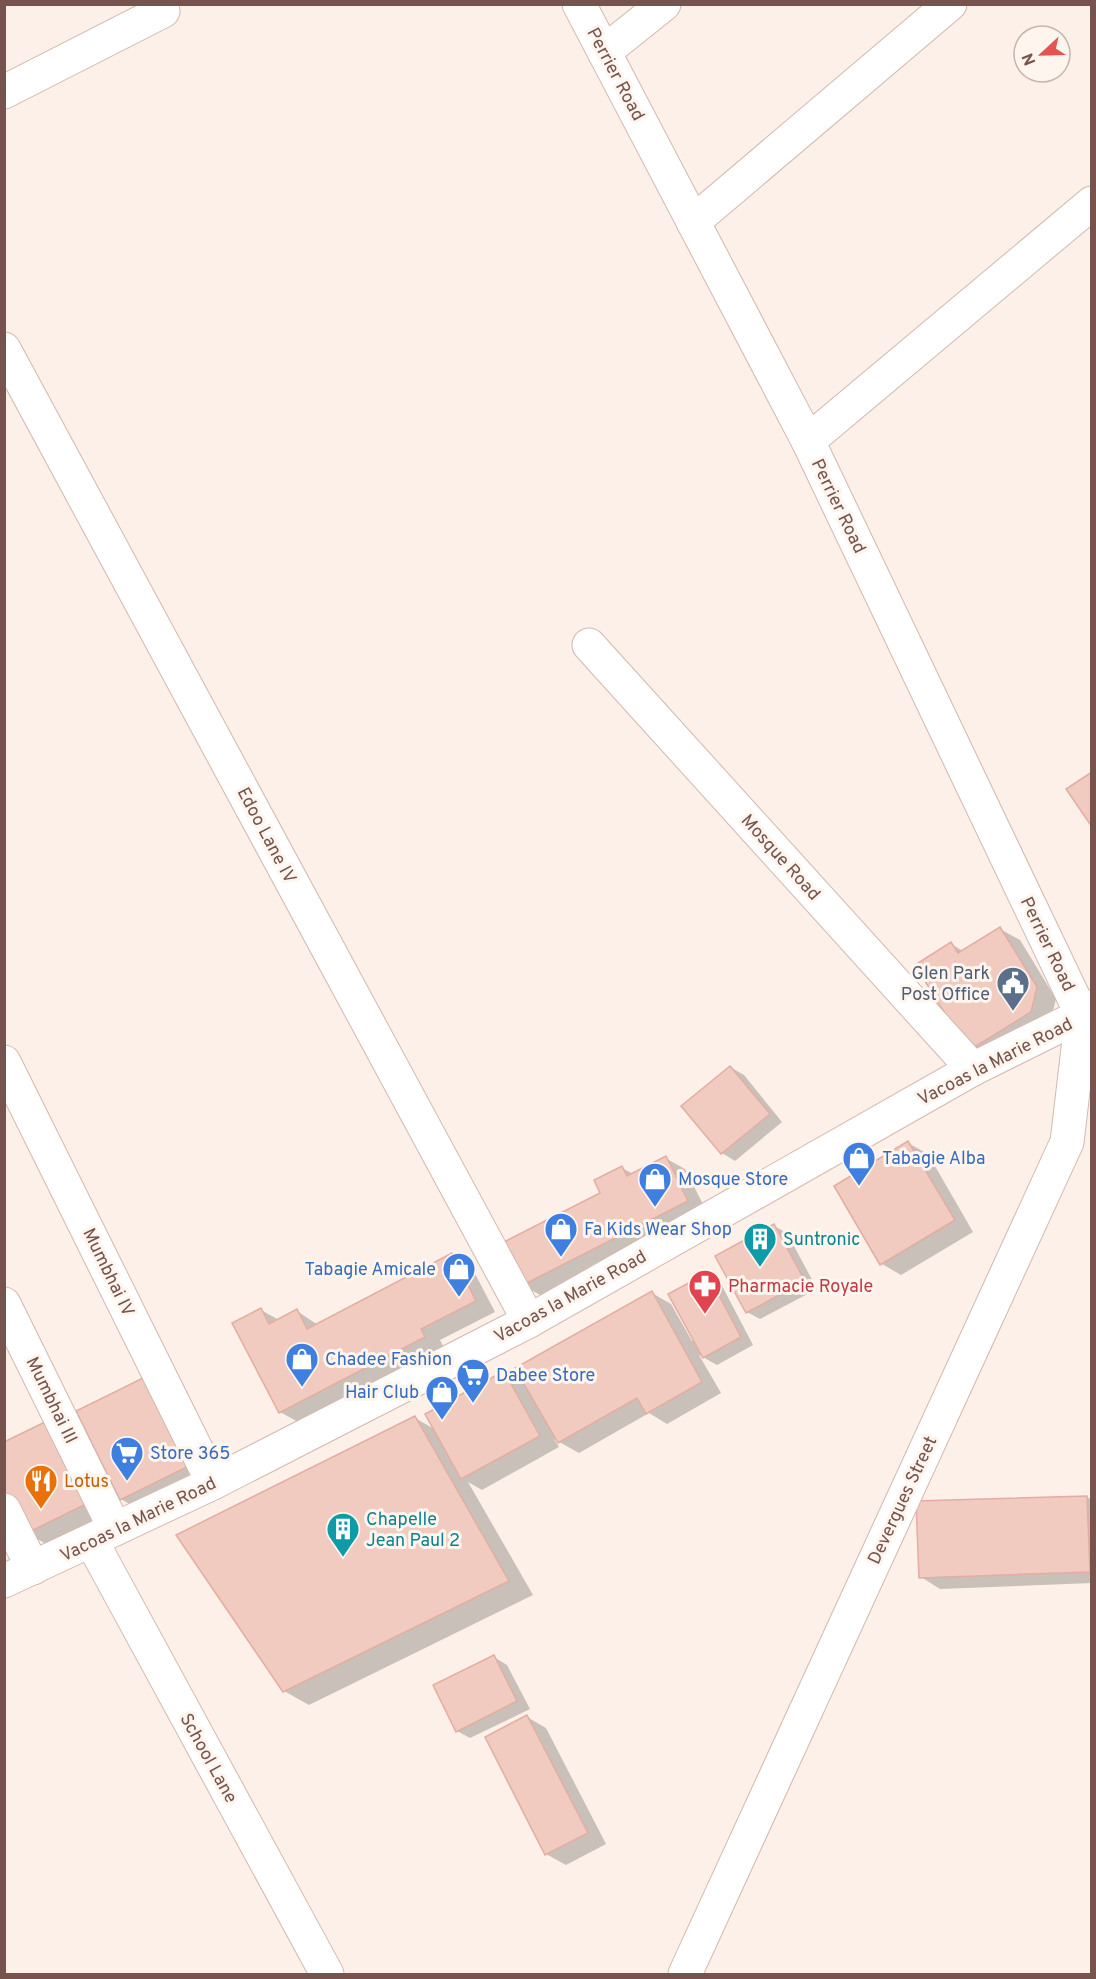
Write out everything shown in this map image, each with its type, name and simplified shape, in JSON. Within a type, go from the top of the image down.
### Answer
[{"type":"street","name":"Perrier Road","points":[[579,4],[808,441],[1088,1015]]},
{"type":"street","points":[[604,52],[664,4]]},
{"type":"street","points":[[693,222],[950,4]]},
{"type":"street","points":[[4,92],[163,11]]},
{"type":"street","points":[[808,441],[1092,203]]},
{"type":"street","name":"Edoo Lane IV","points":[[4,349],[529,1321]]},
{"type":"street","name":"Mosque Road","points":[[589,645],[973,1069]]},
{"type":"street","name":"Vacoas la Marie Road","points":[[19,1575],[213,1483],[529,1321],[973,1069],[1088,1015]]},
{"type":"street","name":"Devergues Street","points":[[685,1974],[1067,1142],[1088,1015]]},
{"type":"street","name":"Mumbhai IV","points":[[4,1062],[213,1483]]},
{"type":"street","name":"Mumbhai III","points":[[4,1304],[103,1536]]},
{"type":"street","points":[[4,1510],[19,1575]]},
{"type":"street","name":"School Lane","points":[[103,1536],[327,1974]]},
{"type":"building","points":[[1092,772],[1092,827],[1066,789]]},
{"type":"building","points":[[1000,927],[1037,987],[1031,1012],[968,1051],[915,965],[951,942],[958,953]]},
{"type":"building","points":[[730,1066],[770,1114],[721,1154],[681,1106]]},
{"type":"building","points":[[908,1141],[955,1220],[880,1265],[834,1186]]},
{"type":"building","points":[[666,1156],[688,1201],[521,1286],[500,1244],[600,1193],[594,1180],[622,1166],[627,1176]]},
{"type":"building","name":"Suntronic","points":[[774,1224],[805,1281],[746,1313],[715,1256]]},
{"type":"building","points":[[452,1253],[476,1301],[421,1329],[425,1337],[279,1413],[232,1323],[261,1308],[269,1324],[297,1309],[307,1329]]},
{"type":"building","name":"Pharmacie Royale","points":[[707,1273],[741,1337],[703,1358],[668,1294]]},
{"type":"building","points":[[652,1291],[702,1382],[646,1414],[637,1398],[558,1443],[515,1368]]},
{"type":"building","points":[[504,1371],[540,1436],[461,1479],[425,1414]]},
{"type":"building","points":[[143,1378],[187,1467],[120,1500],[76,1411]]},
{"type":"building","name":"Chapelle Jean Paul 2","points":[[415,1416],[509,1581],[283,1692],[176,1535]]},
{"type":"building","points":[[51,1419],[92,1501],[25,1534],[4,1491],[4,1442]]},
{"type":"building","points":[[1087,1496],[1090,1572],[919,1578],[916,1501]]},
{"type":"building","points":[[494,1655],[517,1701],[456,1732],[433,1685]]},
{"type":"building","points":[[527,1715],[588,1833],[545,1855],[485,1737]]},
{"type":"place","name":"Glen Park Post Office","points":[[1013,1012]]},
{"type":"place","name":"Tabagie Alba","points":[[859,1187]]},
{"type":"place","name":"Mosque Store","points":[[655,1208]]},
{"type":"place","name":"Fa Kids Wear Shop","points":[[561,1258]]},
{"type":"place","name":"Suntronic","points":[[760,1268]]},
{"type":"place","name":"Tabagie Amicale","points":[[459,1298]]},
{"type":"place","name":"Pharmacie Royale","points":[[705,1315]]},
{"type":"place","name":"Chadee Fashion","points":[[302,1388]]},
{"type":"place","name":"Dabee Store","points":[[473,1404]]},
{"type":"place","name":"Hair Club","points":[[442,1421]]},
{"type":"place","name":"Store 365","points":[[127,1482]]},
{"type":"place","name":"Lotus","points":[[41,1510]]},
{"type":"place","name":"Chapelle Jean Paul 2","points":[[343,1558]]}]
